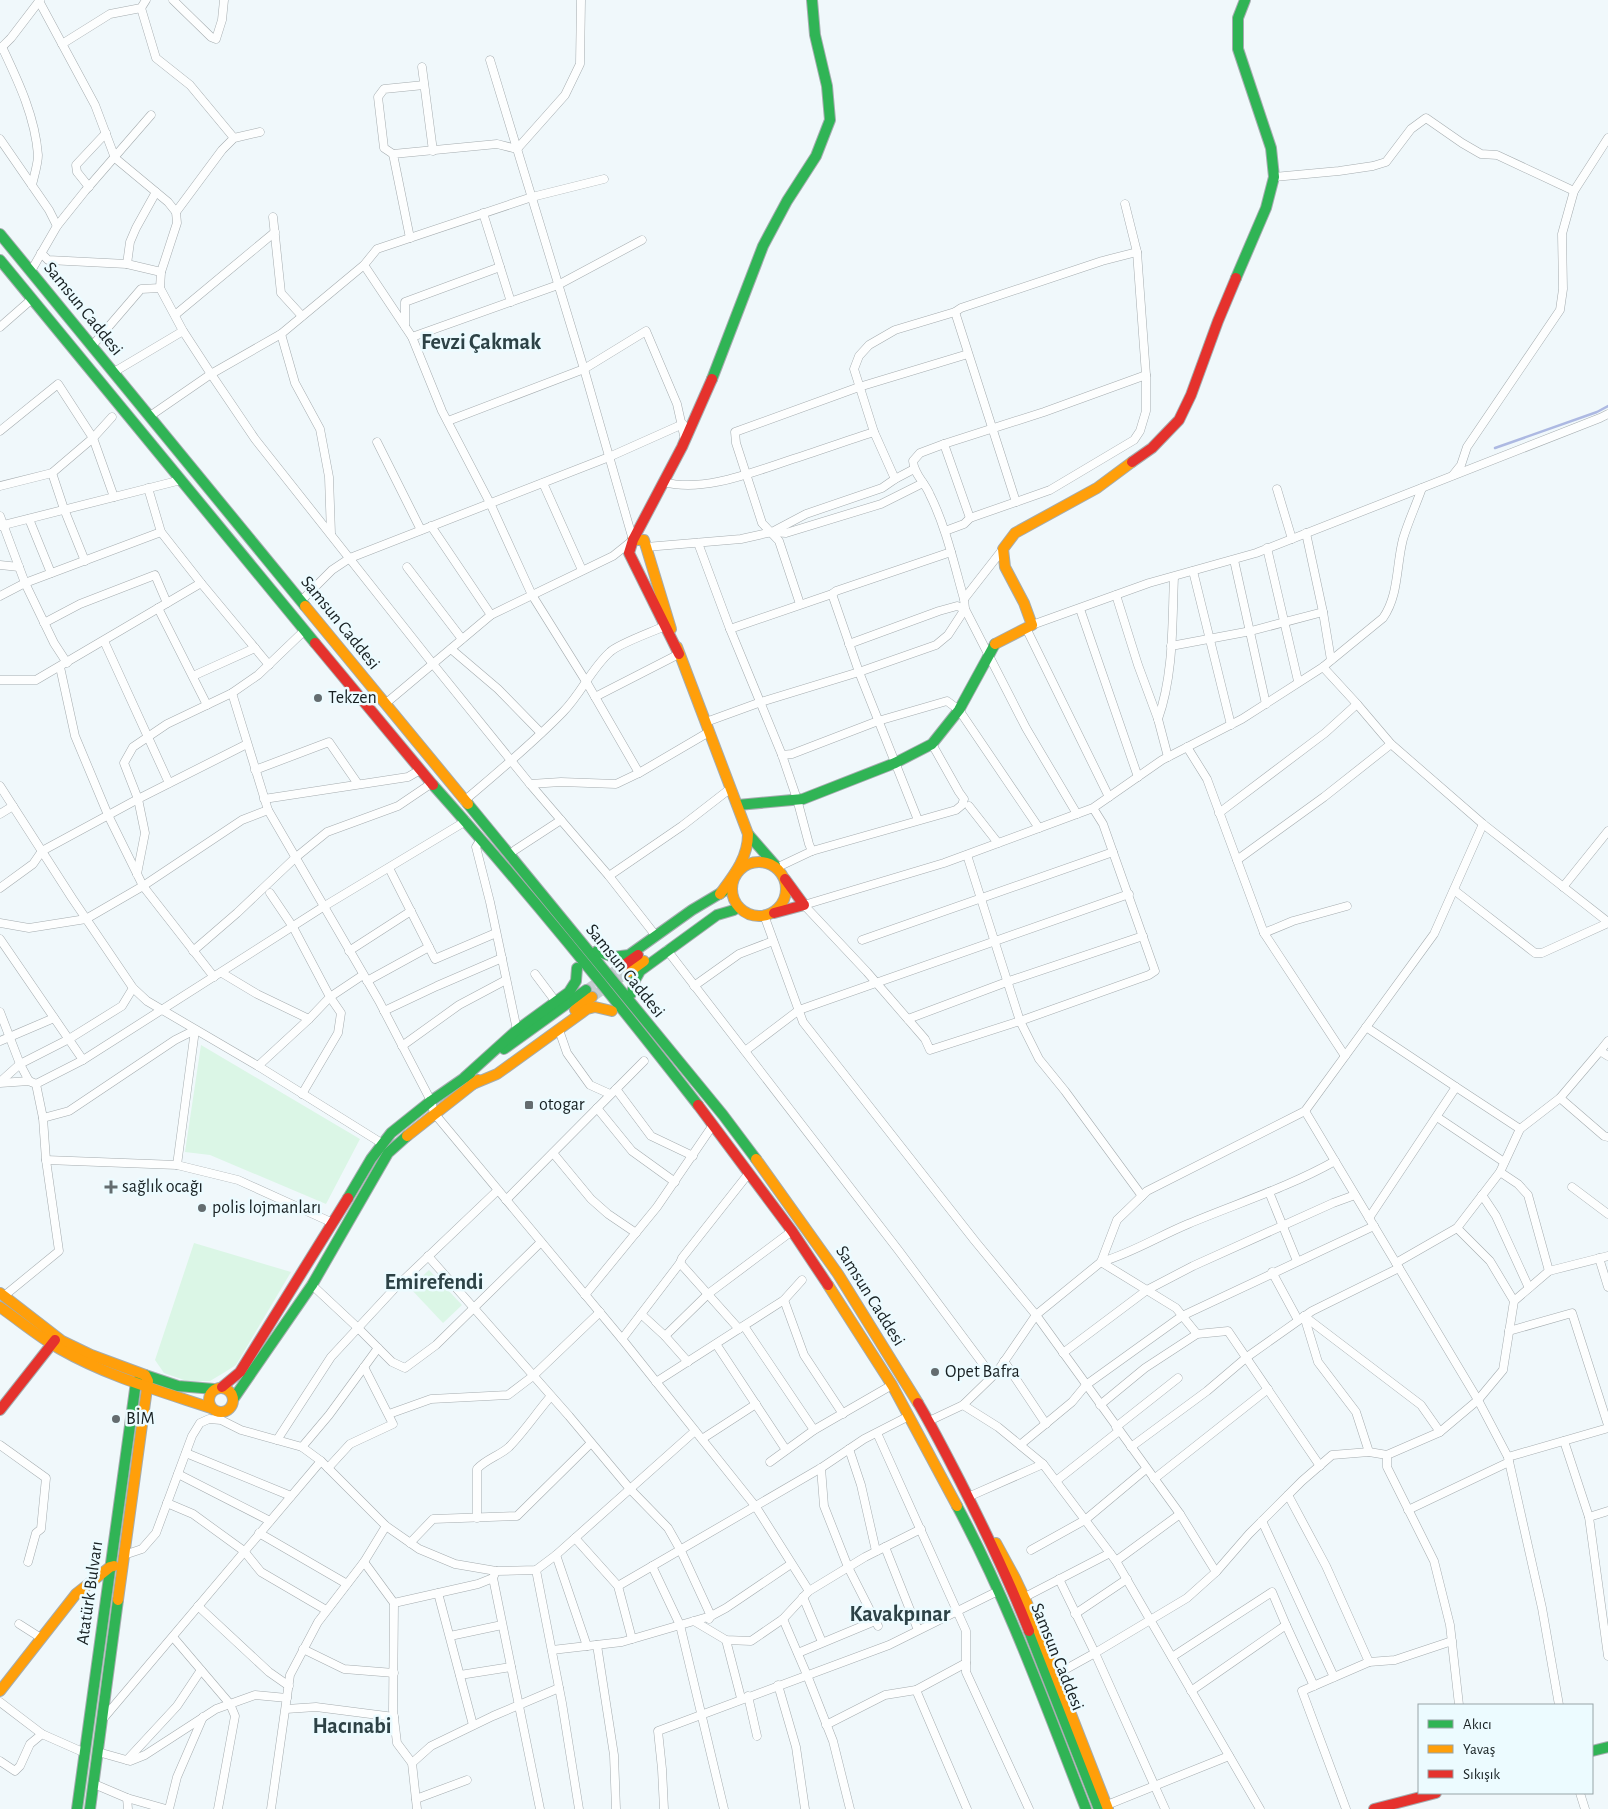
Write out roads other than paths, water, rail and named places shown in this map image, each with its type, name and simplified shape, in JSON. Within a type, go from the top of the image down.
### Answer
[{"type":"main road","points":[[668,626],[629,554],[633,540],[685,440],[709,386],[763,246],[787,201],[816,156],[830,120],[827,86],[815,34],[812,0]]},
{"type":"main road","points":[[738,805],[803,799],[895,763],[932,744],[959,710],[995,644],[1029,626],[1024,603],[1005,567],[1003,549],[1015,532],[1097,488],[1152,448],[1180,420],[1218,321],[1266,208],[1274,177],[1271,148],[1238,49],[1238,18],[1244,0]]},
{"type":"main road","name":"Samsun Caddesi","points":[[0,234],[723,1115],[803,1223],[838,1274],[929,1421],[977,1515],[1017,1601],[1105,1808]]},
{"type":"main road","name":"Samsun Caddesi","points":[[0,260],[420,770],[481,839],[649,1044],[750,1173],[792,1231],[892,1384],[975,1542],[995,1593],[1034,1676],[1086,1809]]},
{"type":"main road","points":[[633,540],[644,540],[668,626],[738,805],[748,834],[748,846],[744,858],[724,891],[626,968],[714,910],[725,908],[755,916],[804,905],[748,834]]},
{"type":"main road","points":[[489,830],[516,850],[714,1094],[723,1115]]},
{"type":"main road","points":[[481,839],[492,863],[577,968],[700,1119],[713,1125]]},
{"type":"main road","points":[[746,913],[739,908],[731,892],[735,874],[748,863],[766,862],[778,870],[784,880],[786,889],[780,906],[773,912],[764,915]]},
{"type":"main road","points":[[598,951],[618,958],[629,955],[692,910],[724,891]]},
{"type":"main road","points":[[632,993],[635,980],[640,971],[717,915],[734,910]]},
{"type":"main road","points":[[1,1299],[55,1341],[89,1364],[217,1413],[230,1409],[234,1398],[312,1285],[388,1153],[469,1080],[517,1030],[569,992],[576,984],[578,977],[577,968]]},
{"type":"main road","points":[[217,1413],[209,1401],[210,1395],[240,1372],[371,1159],[391,1133],[431,1101],[469,1080],[589,994]]},
{"type":"main road","points":[[469,1080],[498,1074],[587,1009],[596,1007],[612,1011]]},
{"type":"main road","points":[[55,1341],[175,1387],[192,1390],[218,1388],[230,1391],[234,1398]]},
{"type":"main road","points":[[0,1410],[55,1341]]},
{"type":"main road","points":[[136,1382],[145,1375]]},
{"type":"main road","points":[[90,1809],[148,1386],[145,1375]]},
{"type":"main road","name":"Atatürk Bulvarı","points":[[77,1809],[136,1382]]},
{"type":"main road","points":[[977,1515],[1008,1563],[1025,1597],[1057,1674],[1105,1808]]},
{"type":"main road","points":[[0,1691],[76,1594],[110,1567],[123,1561]]},
{"type":"main road","points":[[995,1593],[1079,1809]]},
{"type":"main road","points":[[1593,1751],[1608,1747]]},
{"type":"main road","points":[[1374,1809],[1432,1794]]},
{"type":"street","points":[[62,44],[110,14],[141,8],[146,0]]},
{"type":"street","points":[[173,0],[211,37],[216,39],[222,20],[224,0]]},
{"type":"street","points":[[32,185],[38,156],[31,120],[24,93],[1,48],[40,1],[95,105],[115,158],[168,202],[176,212],[177,223],[161,272],[160,288],[183,331],[211,374],[255,439],[433,664],[530,784],[609,876],[656,936]]},
{"type":"street","points":[[517,149],[565,96],[580,64],[579,2]]},
{"type":"street","points":[[141,8],[156,58],[190,85],[234,138]]},
{"type":"street","points":[[385,704],[491,615],[613,556],[633,540],[584,369],[490,60]]},
{"type":"street","points":[[422,68],[432,150]]},
{"type":"street","points":[[424,85],[384,89],[378,97],[384,148],[393,154],[497,144],[517,149]]},
{"type":"street","points":[[31,271],[57,226],[152,115]]},
{"type":"street","points":[[1274,177],[1339,171],[1386,162],[1411,129],[1426,118],[1481,154],[1496,155],[1574,191]]},
{"type":"street","points":[[89,187],[76,172],[76,165],[106,132]]},
{"type":"street","points":[[176,212],[222,150],[234,138],[260,132]]},
{"type":"street","points":[[1452,476],[1460,465],[1467,447],[1560,310],[1563,289],[1562,234],[1574,191],[1608,138]]},
{"type":"street","points":[[0,139],[49,210],[57,226]]},
{"type":"street","points":[[393,154],[410,238]]},
{"type":"street","points":[[150,416],[211,374],[281,334],[364,265],[377,249],[532,197],[604,179]]},
{"type":"street","points":[[127,264],[130,242],[156,192]]},
{"type":"street","points":[[945,531],[964,524],[970,518],[1050,490],[1134,440],[1140,431],[1146,410],[1146,376],[1137,252],[1124,204]]},
{"type":"street","points":[[483,213],[511,302]]},
{"type":"street","points":[[274,217],[281,293],[302,316]]},
{"type":"street","points":[[175,315],[275,232]]},
{"type":"street","points":[[412,337],[558,286],[642,240]]},
{"type":"street","points":[[895,479],[874,432],[854,369],[859,356],[869,345],[895,330],[955,312],[1016,289],[1102,261],[1137,252]]},
{"type":"street","points":[[41,253],[48,260],[127,264],[161,272]]},
{"type":"street","points":[[364,265],[412,337],[448,421],[490,503],[532,594],[596,697],[639,773]]},
{"type":"street","points":[[405,327],[405,302],[500,267]]},
{"type":"street","points":[[92,346],[141,289],[160,288]]},
{"type":"street","points":[[0,326],[32,299]]},
{"type":"street","points":[[955,312],[1016,502]]},
{"type":"street","points":[[114,372],[183,331]]},
{"type":"street","points":[[448,421],[584,369],[646,331],[677,404],[685,440]]},
{"type":"street","points":[[281,334],[295,383],[320,429],[329,477],[331,534]]},
{"type":"street","points":[[800,604],[779,542],[762,523],[736,443],[735,432],[859,387],[968,354]]},
{"type":"street","points":[[1077,814],[1026,728],[965,609],[964,598],[945,531],[930,494],[914,469],[913,461],[920,453],[944,444],[992,427],[1044,412],[1146,376]]},
{"type":"street","points":[[0,431],[58,384],[93,438],[114,497]]},
{"type":"street","points":[[1109,797],[1029,626],[1116,595],[1174,576],[1234,560],[1292,539],[1608,414]]},
{"type":"street","points":[[0,486],[52,473],[93,438],[112,417]]},
{"type":"street","points":[[301,601],[332,570],[350,558],[609,457],[682,424]]},
{"type":"street","points":[[664,482],[670,484],[704,484],[746,474],[874,432]]},
{"type":"street","points":[[377,442],[421,530]]},
{"type":"street","points":[[944,444],[970,518]]},
{"type":"street","points":[[646,547],[741,539],[772,532],[806,514],[882,488],[914,469]]},
{"type":"street","points":[[52,473],[64,509],[85,560]]},
{"type":"street","points":[[2,526],[180,480]]},
{"type":"street","points":[[543,482],[582,570]]},
{"type":"street","points":[[772,532],[786,533],[881,504],[922,483]]},
{"type":"street","points":[[148,488],[161,532],[269,665]]},
{"type":"street","points":[[1093,808],[1103,824],[1114,852],[1155,971],[1149,975],[1020,1021],[930,1050],[925,1039],[876,982],[804,905],[944,863],[1093,808],[1168,757],[1231,725],[1323,667],[1383,618],[1389,609],[1394,597],[1403,540],[1422,488]]},
{"type":"street","points":[[1277,489],[1292,539]]},
{"type":"street","points":[[0,516],[24,583],[54,643],[67,663]]},
{"type":"street","points":[[29,519],[51,573]]},
{"type":"street","points":[[431,526],[491,615]]},
{"type":"street","points":[[0,596],[24,583],[161,532]]},
{"type":"street","points":[[1306,533],[1331,660]]},
{"type":"street","points":[[698,543],[730,629],[782,755],[812,851]]},
{"type":"street","points":[[1267,548],[1298,682]]},
{"type":"street","points":[[964,598],[1003,549]]},
{"type":"street","points":[[730,629],[832,594],[886,573],[951,552]]},
{"type":"street","points":[[1234,560],[1266,704]]},
{"type":"street","points":[[0,566],[19,567]]},
{"type":"street","points":[[407,568],[462,639]]},
{"type":"street","points":[[1193,571],[1231,725]]},
{"type":"street","points":[[44,623],[80,604],[155,575],[167,604]]},
{"type":"street","points":[[1158,719],[1164,702],[1171,646],[1174,576]]},
{"type":"street","points":[[0,680],[36,680],[201,583]]},
{"type":"street","points":[[832,594],[858,672],[918,820]]},
{"type":"street","points":[[1116,595],[1138,665],[1158,719],[1168,757]]},
{"type":"street","points":[[849,644],[939,611],[957,606],[965,609]]},
{"type":"street","points":[[158,608],[207,705]]},
{"type":"street","points":[[530,784],[561,782],[616,784],[639,773],[708,727],[761,702],[858,672],[936,645],[948,635],[965,609]]},
{"type":"street","points":[[1080,609],[1138,777]]},
{"type":"street","points":[[1171,646],[1251,631],[1323,612]]},
{"type":"street","points":[[464,801],[565,711],[599,664],[611,651],[668,626]]},
{"type":"street","points":[[137,874],[146,834],[138,799],[124,763],[132,747],[167,724],[232,693],[258,675],[305,630]]},
{"type":"street","points":[[104,641],[170,783]]},
{"type":"street","points":[[193,676],[254,648]]},
{"type":"street","points":[[451,649],[498,688],[541,733]]},
{"type":"street","points":[[596,697],[679,654]]},
{"type":"street","points":[[60,667],[75,736],[108,815],[137,874],[143,886],[214,977]]},
{"type":"street","points":[[1323,667],[1390,744],[1484,824],[1608,922],[1542,953],[1535,953],[1454,890]]},
{"type":"street","points":[[232,693],[268,810],[384,1011],[431,1101],[434,1113],[600,1312],[756,1506],[792,1564],[806,1594],[822,1642]]},
{"type":"street","points":[[782,755],[792,754],[878,721],[947,701],[959,710],[1039,828]]},
{"type":"street","points":[[1219,813],[1324,733],[1357,704]]},
{"type":"street","points":[[255,770],[329,742],[358,784]]},
{"type":"street","points":[[0,888],[33,864],[42,851],[138,799],[248,744]]},
{"type":"street","points":[[778,870],[812,851],[956,810],[962,805],[964,799],[932,744]]},
{"type":"street","points":[[1237,860],[1324,797],[1390,744]]},
{"type":"street","points":[[1187,747],[1207,779],[1264,932],[1345,1056]]},
{"type":"street","points":[[264,799],[408,777],[420,770]]},
{"type":"street","points":[[193,951],[237,913],[295,858],[327,832],[398,806],[432,783]]},
{"type":"street","points":[[0,786],[133,988],[147,1001],[258,1066],[382,1144]]},
{"type":"street","points":[[609,876],[682,826],[731,788]]},
{"type":"street","points":[[0,814],[13,806]]},
{"type":"street","points":[[969,806],[998,844]]},
{"type":"street","points":[[0,924],[29,928],[86,919],[143,886],[242,820],[268,810]]},
{"type":"street","points":[[516,850],[561,820]]},
{"type":"street","points":[[0,1083],[32,1083],[83,1060],[160,1009],[324,907],[466,822]]},
{"type":"street","points":[[1101,1262],[1117,1220],[1147,1191],[1305,1111],[1434,934],[1484,824]]},
{"type":"street","points":[[1563,887],[1608,831]]},
{"type":"street","points":[[481,839],[476,847],[517,1030]]},
{"type":"street","points":[[862,940],[1114,852]]},
{"type":"street","points":[[967,855],[1020,1021],[1039,1059],[1065,1091],[1142,1196]]},
{"type":"street","points":[[389,868],[435,959],[496,933]]},
{"type":"street","points":[[270,893],[293,927],[330,997],[341,1013],[338,1032],[302,1094]]},
{"type":"street","points":[[745,1051],[799,1010],[1129,894]]},
{"type":"street","points":[[1264,932],[1293,921],[1347,906]]},
{"type":"street","points":[[349,951],[411,911]]},
{"type":"street","points":[[764,915],[803,1022],[975,1241],[1036,1315],[1180,1514],[1216,1572]]},
{"type":"street","points":[[908,1019],[1008,982],[1143,936]]},
{"type":"street","points":[[0,939],[83,1060]]},
{"type":"street","points":[[694,986],[739,954],[774,941]]},
{"type":"street","points":[[258,1066],[330,997],[430,947]]},
{"type":"street","points":[[667,950],[899,1250],[992,1376]]},
{"type":"street","points":[[384,1011],[502,958]]},
{"type":"street","points":[[222,972],[257,994],[309,1019]]},
{"type":"street","points":[[535,974],[556,1002]]},
{"type":"street","points":[[402,1046],[459,1005],[506,980]]},
{"type":"street","points":[[0,1083],[20,1064],[69,1039],[122,1006],[133,988]]},
{"type":"street","points":[[0,1012],[20,1064],[32,1083],[43,1118],[46,1160],[59,1251],[1,1299]]},
{"type":"street","points":[[0,1041],[54,1018]]},
{"type":"street","points":[[1366,1027],[1520,1129]]},
{"type":"street","points":[[43,1118],[69,1111],[174,1040],[195,1030]]},
{"type":"street","points":[[176,1165],[195,1030]]},
{"type":"street","points":[[559,1030],[567,1053],[590,1085],[613,1092],[651,1136],[693,1156]]},
{"type":"street","points":[[1130,1447],[1207,1391],[1246,1357],[1301,1318],[1397,1265],[1457,1228],[1500,1172],[1520,1129],[1560,1098],[1608,1041]]},
{"type":"street","points":[[1600,1051],[1608,1056]]},
{"type":"street","points":[[506,1200],[644,1061]]},
{"type":"street","points":[[1369,1218],[1456,1087]]},
{"type":"street","points":[[1560,1098],[1604,1136],[1608,1137]]},
{"type":"street","points":[[597,1108],[632,1151],[675,1182]]},
{"type":"street","points":[[1305,1111],[1478,1400],[1508,1460],[1542,1608],[1559,1704]]},
{"type":"street","points":[[1437,1117],[1504,1162]]},
{"type":"street","points":[[585,1295],[636,1234],[675,1182],[713,1125]]},
{"type":"street","points":[[553,1153],[591,1199],[636,1234]]},
{"type":"street","points":[[46,1160],[176,1165],[238,1180],[333,1223]]},
{"type":"street","points":[[929,1421],[963,1405],[992,1376],[1036,1315],[1101,1262],[1124,1255],[1186,1225],[1309,1176],[1335,1161]]},
{"type":"street","points":[[1500,1172],[1518,1184],[1528,1196],[1549,1271]]},
{"type":"street","points":[[622,1339],[682,1258],[750,1173]]},
{"type":"street","points":[[1572,1187],[1608,1214]]},
{"type":"street","points":[[277,1440],[331,1357],[394,1288],[498,1190]]},
{"type":"street","points":[[1269,1192],[1284,1226],[1296,1261]]},
{"type":"street","points":[[1063,1353],[1147,1290],[1193,1266],[1333,1203],[1356,1195]]},
{"type":"street","points":[[1482,1195],[1496,1216],[1529,1288]]},
{"type":"street","points":[[1020,1445],[1072,1402],[1086,1386],[1182,1316],[1272,1272],[1374,1226]]},
{"type":"street","points":[[1457,1228],[1490,1262],[1514,1301]]},
{"type":"street","points":[[664,1336],[708,1294],[792,1231]]},
{"type":"street","points":[[312,1285],[392,1362],[406,1368],[436,1345],[541,1242]]},
{"type":"street","points":[[428,1256],[630,1489],[668,1528],[681,1551],[711,1616]]},
{"type":"street","points":[[1057,1674],[1095,1654],[1187,1598],[1216,1572],[1288,1495],[1332,1455],[1369,1452],[1387,1455],[1440,1432],[1478,1400],[1502,1370],[1514,1301],[1549,1271],[1608,1256]]},
{"type":"street","points":[[1599,1258],[1608,1287]]},
{"type":"street","points":[[1101,1262],[1176,1308],[1198,1334]]},
{"type":"street","points":[[680,1263],[741,1327],[814,1430]]},
{"type":"street","points":[[1272,1272],[1301,1318],[1318,1362],[1356,1412],[1369,1452]]},
{"type":"street","points":[[656,1382],[784,1300],[802,1280]]},
{"type":"street","points":[[784,1300],[804,1355],[843,1414]]},
{"type":"street","points":[[389,1414],[431,1399],[508,1395],[534,1376],[600,1312]]},
{"type":"street","points":[[1408,1510],[1508,1460],[1608,1427],[1572,1313],[1509,1331]]},
{"type":"street","points":[[641,1314],[688,1362]]},
{"type":"street","points":[[1301,1318],[1421,1404],[1440,1432]]},
{"type":"street","points":[[1100,1405],[1146,1368],[1198,1334],[1228,1331],[1320,1466]]},
{"type":"street","points":[[716,1344],[786,1450]]},
{"type":"street","points":[[302,1447],[329,1415],[378,1348]]},
{"type":"street","points":[[1004,1361],[1046,1424]]},
{"type":"street","points":[[328,1468],[350,1444],[393,1424],[364,1367]]},
{"type":"street","points":[[1056,1481],[1178,1378]]},
{"type":"street","points":[[770,1462],[814,1430],[892,1384]]},
{"type":"street","points":[[1154,1479],[1268,1389]]},
{"type":"street","points":[[477,1518],[476,1469],[482,1463],[498,1455],[508,1447],[551,1396]]},
{"type":"street","points":[[702,1439],[756,1404]]},
{"type":"street","points":[[963,1405],[998,1427],[1043,1464],[1110,1552],[1260,1809]]},
{"type":"street","points":[[123,1561],[142,1549],[156,1533],[192,1436],[200,1423],[217,1413],[241,1430],[302,1447],[321,1461],[386,1526],[419,1549],[455,1564],[495,1575]]},
{"type":"street","points":[[618,1586],[821,1468],[849,1449],[909,1416]]},
{"type":"street","points":[[394,1603],[478,1584],[495,1575],[536,1570],[556,1555],[695,1431]]},
{"type":"street","points":[[877,1433],[966,1631],[966,1672],[1029,1809]]},
{"type":"street","points":[[1564,1441],[1589,1517],[1607,1636],[1608,1656]]},
{"type":"street","points":[[410,1543],[433,1519],[517,1516],[591,1443]]},
{"type":"street","points":[[0,1445],[46,1478],[41,1529],[36,1534],[28,1562]]},
{"type":"street","points":[[849,1449],[861,1485],[876,1551]]},
{"type":"street","points":[[186,1453],[291,1496]]},
{"type":"street","points":[[1387,1455],[1386,1467],[1434,1561],[1450,1626],[1459,1704]]},
{"type":"street","points":[[102,1720],[321,1461]]},
{"type":"street","points":[[968,1497],[1043,1464]]},
{"type":"street","points":[[798,1653],[822,1642],[876,1623],[848,1567],[824,1506],[821,1468]]},
{"type":"street","points":[[1031,1550],[1086,1520],[1146,1469]]},
{"type":"street","points":[[178,1474],[270,1521]]},
{"type":"street","points":[[1288,1495],[1326,1566],[1369,1662]]},
{"type":"street","points":[[167,1502],[193,1514],[244,1551],[261,1572],[326,1610]]},
{"type":"street","points":[[1589,1517],[1608,1512]]},
{"type":"street","points":[[1116,1561],[1180,1514]]},
{"type":"street","points":[[1262,1521],[1334,1677]]},
{"type":"street","points":[[271,1809],[290,1675],[318,1622],[364,1562],[386,1526]]},
{"type":"street","points":[[694,1621],[726,1640],[751,1641],[783,1619],[806,1594],[876,1551],[921,1529]]},
{"type":"street","points":[[259,1534],[347,1584]]},
{"type":"street","points":[[575,1538],[618,1586],[632,1639]]},
{"type":"street","points":[[885,1547],[918,1630]]},
{"type":"street","points":[[1025,1597],[1110,1552]]},
{"type":"street","points":[[556,1555],[587,1646]]},
{"type":"street","points":[[364,1562],[394,1603],[394,1717],[396,1743],[412,1764],[417,1809]]},
{"type":"street","points":[[552,1650],[632,1639],[711,1616],[792,1564]]},
{"type":"street","points":[[652,1566],[680,1625],[724,1809]]},
{"type":"street","points":[[536,1570],[559,1688],[579,1809]]},
{"type":"street","points":[[495,1575],[502,1625],[540,1809]]},
{"type":"street","points":[[1059,1579],[1165,1809]]},
{"type":"street","points":[[1075,1614],[1127,1579]]},
{"type":"street","points":[[1172,1657],[1272,1592],[1314,1686]]},
{"type":"street","points":[[438,1593],[473,1725]]},
{"type":"street","points":[[664,1809],[658,1731],[744,1697],[889,1645],[995,1593]]},
{"type":"street","points":[[198,1606],[269,1672],[289,1686]]},
{"type":"street","points":[[704,1626],[711,1616]]},
{"type":"street","points":[[783,1619],[833,1741],[850,1809]]},
{"type":"street","points":[[19,1624],[42,1638]]},
{"type":"street","points":[[450,1636],[502,1625]]},
{"type":"street","points":[[1191,1691],[1286,1625]]},
{"type":"street","points":[[172,1637],[230,1704],[235,1716],[218,1809]]},
{"type":"street","points":[[726,1640],[757,1736]]},
{"type":"street","points":[[1346,1809],[1302,1691],[1369,1662],[1396,1660],[1452,1641]]},
{"type":"street","points":[[597,1645],[614,1755],[616,1809]]},
{"type":"street","points":[[304,1649],[344,1669],[394,1673]]},
{"type":"street","points":[[826,1725],[885,1695],[916,1690],[966,1663]]},
{"type":"street","points":[[460,1675],[511,1667]]},
{"type":"street","points":[[127,1760],[177,1706],[201,1670]]},
{"type":"street","points":[[778,1685],[796,1747],[805,1809]]},
{"type":"street","points":[[412,1764],[431,1746],[473,1725],[559,1688]]},
{"type":"street","points":[[916,1690],[967,1809]]},
{"type":"street","points":[[98,1752],[130,1761],[145,1755],[216,1709],[255,1695],[287,1698]]},
{"type":"street","points":[[0,1702],[42,1734],[85,1753]]},
{"type":"street","points":[[286,1709],[316,1707],[394,1717]]},
{"type":"street","points":[[94,1784],[127,1798],[168,1809],[177,1777],[203,1717]]},
{"type":"street","points":[[0,1761],[15,1771],[20,1766],[30,1744],[42,1734]]},
{"type":"street","points":[[1105,1808],[1229,1756]]},
{"type":"street","points":[[416,1799],[467,1780]]},
{"type":"street","points":[[1580,1794],[1585,1809]]},
{"type":"street","points":[[127,1798],[128,1809]]},
{"type":"waterway","points":[[1495,448],[1597,412],[1608,406]]},
{"type":"tunnel","points":[[586,990],[624,965]]},
{"type":"tunnel","points":[[592,997],[629,972]]},
{"type":"place","name":"Tekzen","points":[[318,698]]},
{"type":"place","name":"otogar","points":[[529,1105]]},
{"type":"place","name":"sağlık ocağı","points":[[111,1187]]},
{"type":"place","name":"polis lojmanları","points":[[202,1208]]},
{"type":"place","name":"Opet Bafra","points":[[935,1372]]},
{"type":"place","name":"BİM","points":[[116,1419]]},
{"type":"district","name":"Fevzi Çakmak","points":[[481,342]]},
{"type":"district","name":"Emirefendi","points":[[434,1282]]},
{"type":"district","name":"Kavakpınar","points":[[900,1614]]},
{"type":"district","name":"Hacınabi","points":[[352,1726]]}]
